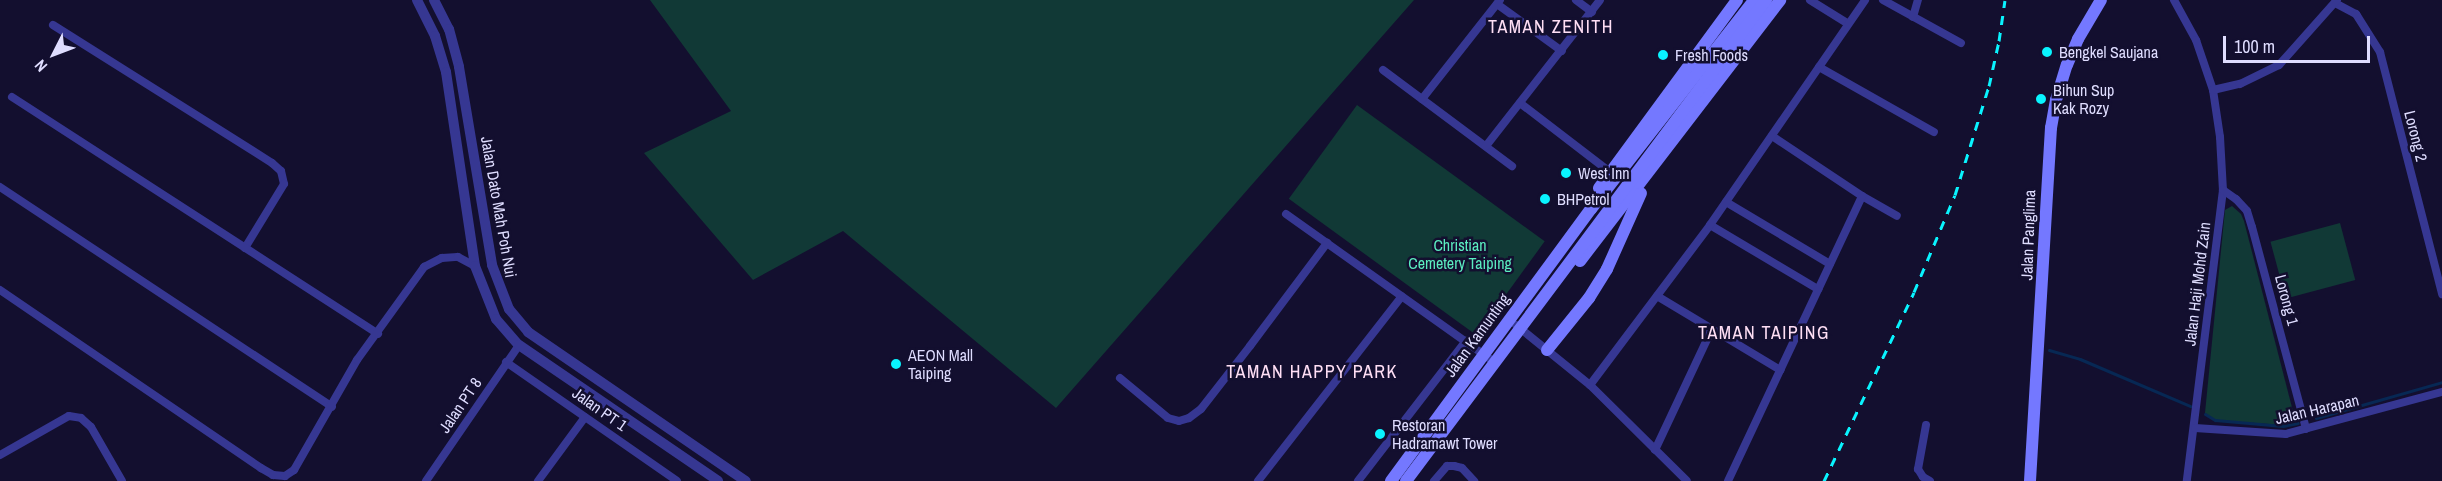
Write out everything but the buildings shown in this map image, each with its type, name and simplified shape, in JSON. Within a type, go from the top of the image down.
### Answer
[{"type":"main road","name":"Jalan Kamunting","points":[[1406,481],[1548,290],[1754,0]]},
{"type":"main road","name":"Jalan Kamunting","points":[[1391,481],[1591,209],[1662,128],[1766,0]]},
{"type":"main road","name":"Jalan Kamunting","points":[[1548,290],[1578,264],[1780,0]]},
{"type":"main road","name":"Jalan Panglima","points":[[2030,481],[2051,128],[2067,65],[2078,39],[2101,0]]},
{"type":"main road","name":"Jalan Kamunting","points":[[1591,209],[1596,194],[1610,172],[1734,3]]},
{"type":"main road","points":[[1547,350],[1589,298],[1607,269],[1655,165]]},
{"type":"street","name":"Jalan Dato Mah Poh Nui","points":[[417,0],[435,36],[446,72],[475,266],[496,319],[519,345],[718,481]]},
{"type":"street","name":"Jalan Dato Mah Poh Nui","points":[[434,0],[449,29],[459,67],[492,265],[500,292],[509,309],[528,332],[746,481]]},
{"type":"street","points":[[1576,0],[1592,12]]},
{"type":"street","points":[[1486,146],[1600,0]]},
{"type":"street","points":[[1810,0],[1847,23]]},
{"type":"street","points":[[1590,385],[1710,225],[1865,0]]},
{"type":"street","points":[[1883,0],[1961,43]]},
{"type":"street","points":[[1914,17],[1918,0]]},
{"type":"street","name":"Jalan Haji Mohd Zain","points":[[2174,0],[2196,40],[2213,90],[2220,137],[2223,190],[2196,428],[2187,481]]},
{"type":"street","points":[[1422,99],[1498,2],[1562,51]]},
{"type":"street","points":[[2213,90],[2240,84],[2279,65],[2336,2]]},
{"type":"street","name":"Lorong 2","points":[[2336,2],[2356,14],[2380,52],[2442,294]]},
{"type":"street","points":[[53,25],[281,171],[284,184],[245,248]]},
{"type":"street","points":[[1819,67],[1934,132]]},
{"type":"street","points":[[1383,70],[1512,166]]},
{"type":"street","points":[[12,97],[378,333]]},
{"type":"street","points":[[1520,103],[1610,172]]},
{"type":"street","points":[[1772,136],[1862,196],[1897,216]]},
{"type":"street","points":[[0,187],[332,407]]},
{"type":"street","name":"Lorong 1","points":[[2223,190],[2247,211],[2306,429]]},
{"type":"street","points":[[1728,481],[1862,196]]},
{"type":"street","points":[[1726,202],[1830,264]]},
{"type":"street","points":[[1286,214],[1494,362]]},
{"type":"street","points":[[1710,225],[1818,289]]},
{"type":"street","points":[[1120,378],[1168,418],[1179,421],[1189,418],[1206,402],[1327,243]]},
{"type":"street","points":[[0,290],[273,475],[285,476],[294,470],[357,360],[423,267],[442,258],[458,257],[472,248]]},
{"type":"street","points":[[458,257],[475,266]]},
{"type":"street","points":[[1258,481],[1402,296]]},
{"type":"street","points":[[1657,296],[1780,370]]},
{"type":"street","points":[[1509,319],[1590,385],[1687,481]]},
{"type":"street","points":[[509,334],[520,323]]},
{"type":"street","points":[[1655,450],[1712,329]]},
{"type":"street","points":[[1358,481],[1466,341]]},
{"type":"street","name":"Jalan PT 8","points":[[426,481],[519,345]]},
{"type":"street","name":"Jalan PT 1","points":[[506,362],[673,480]]},
{"type":"street","name":"Jalan Harapan","points":[[2196,428],[2279,435],[2442,392]]},
{"type":"street","points":[[0,455],[69,416],[81,418],[91,427],[122,481]]},
{"type":"street","points":[[538,481],[585,417]]},
{"type":"street","points":[[1926,424],[1918,468],[1923,477],[1930,481]]},
{"type":"street","points":[[1434,481],[1448,466],[1461,468],[1474,481]]},
{"type":"green space","points":[[650,0],[1414,0],[1056,408],[843,231],[753,280],[644,153],[731,111]]},
{"type":"green space","name":"Christian Cemetery Taiping","points":[[1357,105],[1545,241],[1477,335],[1289,199]]},
{"type":"green space","points":[[2232,206],[2241,214],[2244,221],[2296,423],[2282,425],[2215,420],[2205,413],[2225,210]]},
{"type":"green space","points":[[2340,223],[2355,280],[2286,299],[2270,242]]},
{"type":"waterway","points":[[2049,350],[2080,359],[2190,406]]},
{"type":"waterway","points":[[2316,418],[2442,382]]},
{"type":"waterway","points":[[2205,414],[2215,420],[2283,426],[2298,423]]},
{"type":"railway","points":[[1824,481],[1914,292],[1955,195],[1989,86],[2005,0]]},
{"type":"place","name":"Bengkel Saujana","points":[[2047,52]]},
{"type":"place","name":"Fresh Foods","points":[[1663,55]]},
{"type":"place","name":"Bihun Sup Kak Rozy","points":[[2041,99]]},
{"type":"place","name":"West Inn","points":[[1566,173]]},
{"type":"place","name":"BHPetrol","points":[[1545,199]]},
{"type":"place","name":"AEON Mall Taiping","points":[[896,364]]},
{"type":"place","name":"Restoran Hadramawt Tower","points":[[1380,434]]},
{"type":"district","name":"TAMAN ZENITH","points":[[1551,27]]},
{"type":"district","name":"TAMAN TAIPING","points":[[1764,333]]},
{"type":"district","name":"TAMAN HAPPY PARK","points":[[1312,372]]}]
